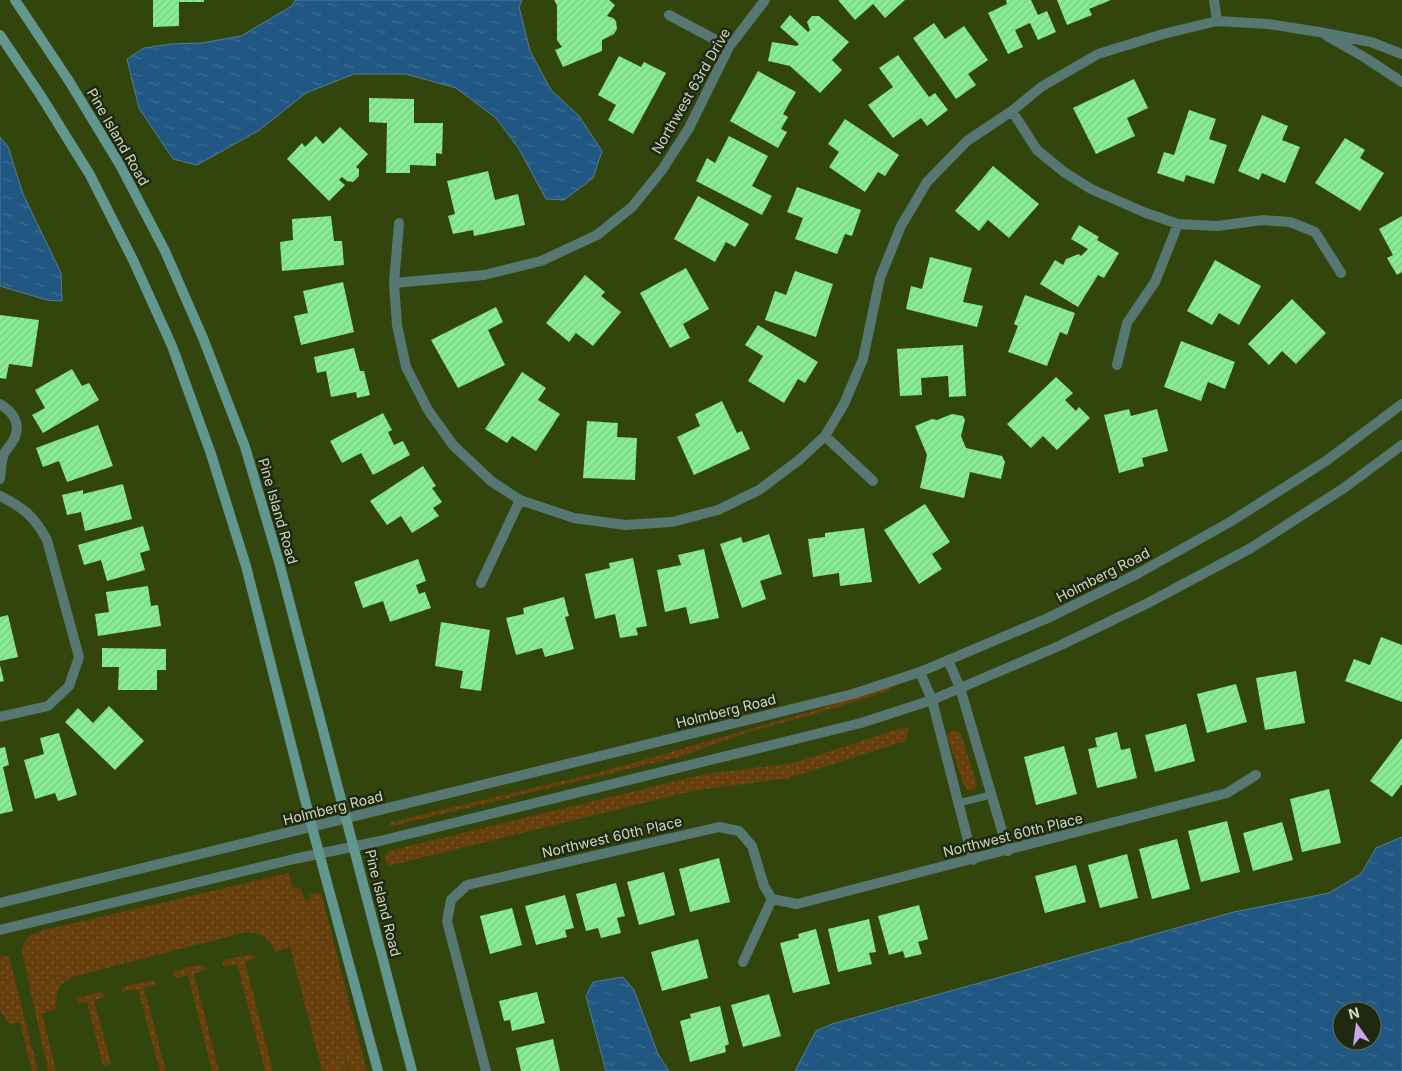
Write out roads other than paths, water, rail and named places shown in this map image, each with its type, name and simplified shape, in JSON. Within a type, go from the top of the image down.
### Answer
[{"type":"main road","name":"Pine Island Road","points":[[15,0],[69,81],[120,164],[165,251],[203,338],[245,447],[279,562],[412,1071]]},
{"type":"main road","points":[[0,35],[41,96],[90,175],[133,260],[172,346],[211,454],[246,566],[312,827],[378,1071]]},
{"type":"street","name":"Northwest 63rd Drive","points":[[394,283],[484,275],[541,261],[597,235],[632,207],[662,170],[689,128],[729,47],[765,0]]},
{"type":"street","points":[[1214,0],[1217,21]]},
{"type":"street","points":[[669,15],[729,47]]},
{"type":"street","points":[[399,223],[394,283],[397,325],[406,367],[428,410],[453,445],[491,481],[520,500],[574,518],[624,525],[672,522],[718,510],[759,490],[799,460],[825,436],[844,404],[863,359],[880,278],[901,226],[927,182],[967,141],[1012,111],[1041,87],[1098,54],[1163,34],[1217,21],[1268,24],[1319,32],[1371,42],[1402,54]]},
{"type":"street","points":[[1319,32],[1364,57],[1402,82]]},
{"type":"street","points":[[1012,111],[1037,150],[1064,172],[1091,189],[1146,213],[1178,224],[1218,226],[1263,220],[1290,222],[1315,232],[1341,273]]},
{"type":"street","points":[[1117,365],[1127,323],[1155,282],[1178,224]]},
{"type":"street","points":[[0,404],[13,414],[17,430],[15,438],[4,455],[0,478]]},
{"type":"street","name":"Holmberg Road","points":[[0,903],[852,694],[920,672],[1048,618],[1137,574],[1230,522],[1326,462],[1402,404]]},
{"type":"street","points":[[825,436],[873,481]]},
{"type":"street","points":[[0,930],[861,722],[932,700],[1059,646],[1148,604],[1250,548],[1344,488],[1402,445]]},
{"type":"street","points":[[0,496],[19,506],[37,522],[47,540],[79,658],[69,686],[48,706],[0,717]]},
{"type":"street","points":[[481,583],[520,500]]},
{"type":"street","points":[[948,660],[960,688],[1008,851]]},
{"type":"street","points":[[920,672],[932,700],[973,860]]},
{"type":"street","name":"Northwest 60th Place","points":[[486,1071],[447,921],[450,900],[467,885],[719,827],[739,831],[752,846],[764,886],[772,899],[797,904],[1227,794],[1256,775]]},
{"type":"street","points":[[743,962],[772,899]]},
{"type":"lane","points":[[958,803],[991,795]]},
{"type":"water","points":[[295,0],[522,0],[519,7],[530,51],[551,90],[579,116],[602,151],[593,178],[564,200],[546,199],[519,149],[496,118],[456,88],[406,74],[354,74],[306,93],[258,131],[197,165],[173,159],[139,108],[127,59],[144,48],[171,44],[202,43],[241,36],[292,6]]},
{"type":"water","points":[[0,137],[8,147],[23,194],[61,273],[62,301],[47,300],[0,286]]},
{"type":"water","points":[[1402,837],[1402,1071],[795,1071],[816,1031],[832,1024],[1234,912],[1329,893],[1361,874],[1376,848]]},
{"type":"water","points":[[623,977],[634,990],[658,1054],[669,1071],[606,1071],[586,996],[593,982]]}]
